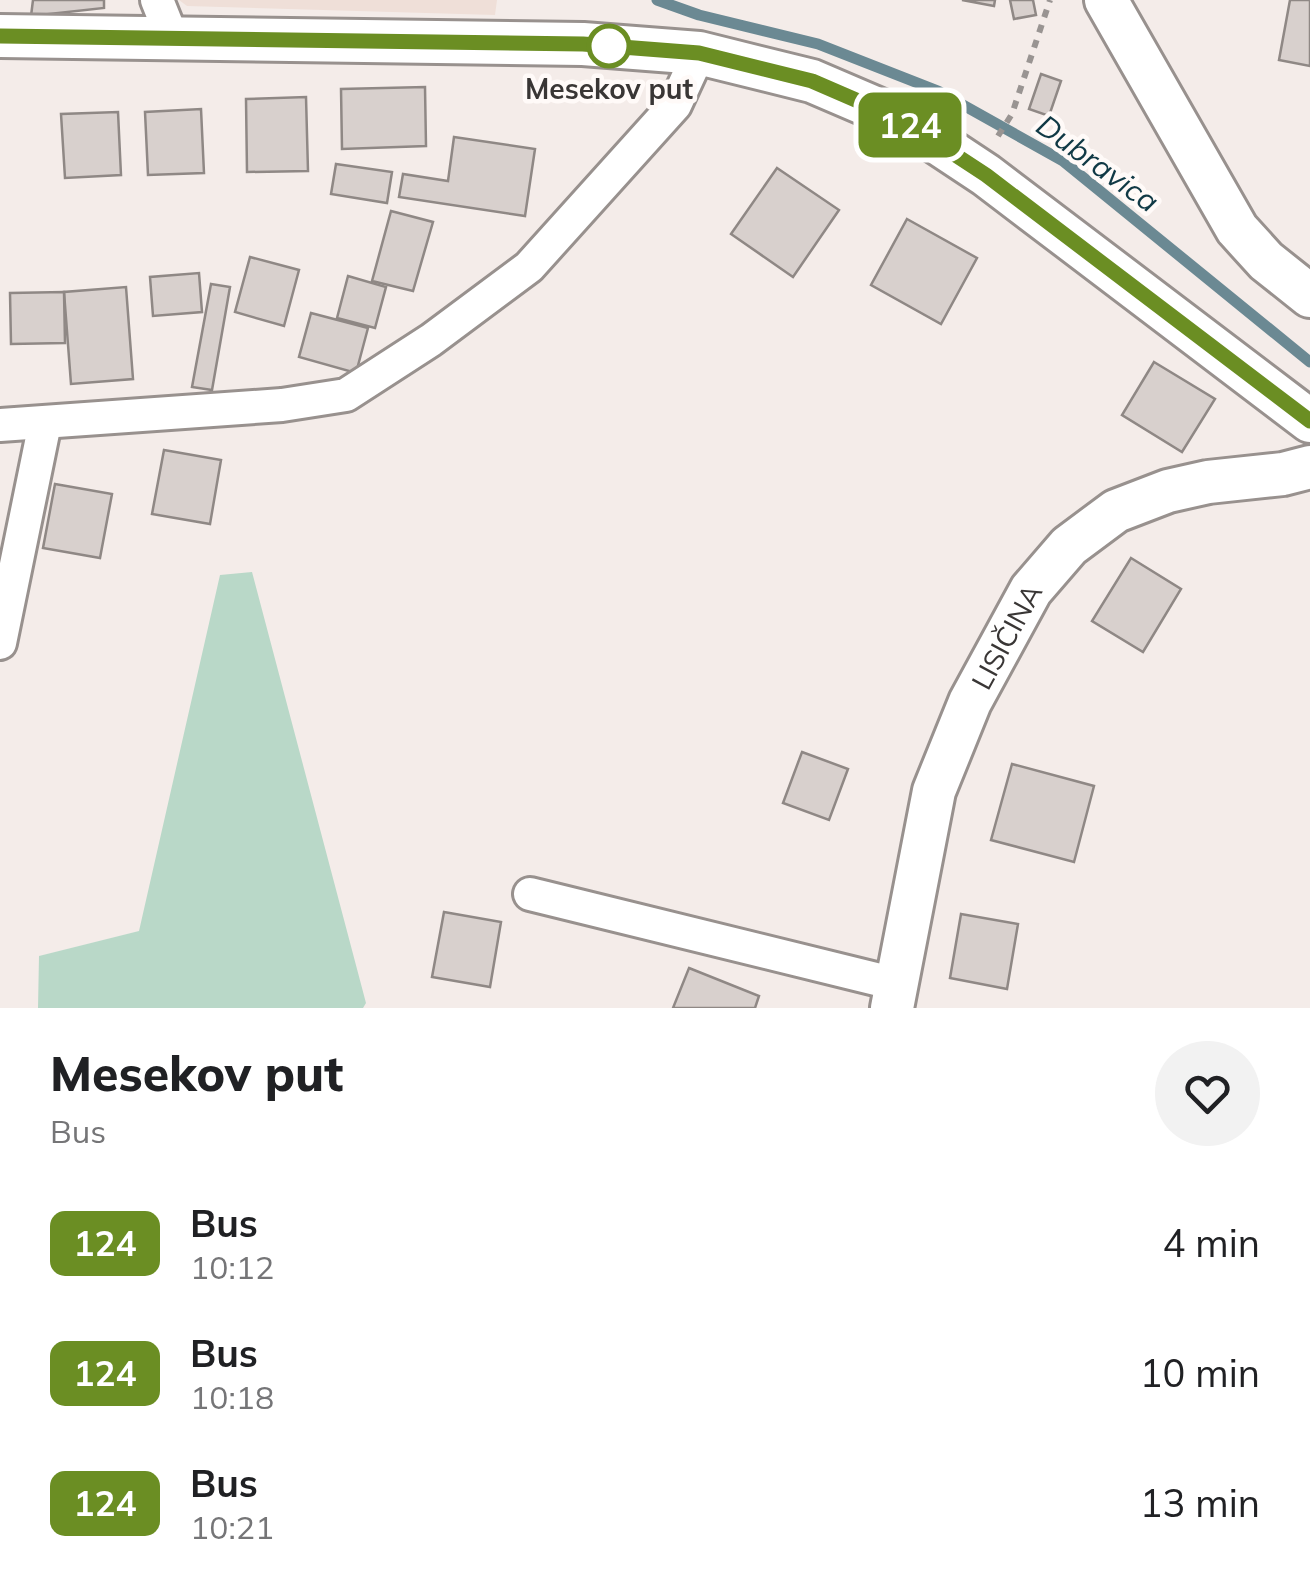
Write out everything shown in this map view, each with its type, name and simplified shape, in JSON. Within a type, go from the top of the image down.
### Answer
[{"type":"street","points":[[157,0],[174,40]]},
{"type":"street","points":[[1106,0],[1237,229],[1266,261],[1310,296]]},
{"type":"street","points":[[0,36],[583,44],[699,53],[812,81],[902,120],[986,175],[1310,422]]},
{"type":"street","points":[[0,424],[282,405],[346,395],[431,340],[529,266],[675,105],[699,53]]},
{"type":"street","points":[[0,642],[45,422]]},
{"type":"street","name":"LISIČINA","points":[[530,894],[894,996],[934,791],[970,702],[1031,590],[1068,546],[1116,511],[1168,491],[1310,467]]},
{"type":"path","points":[[998,137],[1012,114],[1050,0]]},
{"type":"shaded area","points":[[179,0],[497,0],[495,15],[187,6]]},
{"type":"green space","points":[[252,572],[366,1003],[363,1008],[38,1008],[39,956],[139,931],[220,575]]},
{"type":"building","points":[[33,0],[104,0],[104,8],[31,16]]},
{"type":"building","points":[[962,0],[995,0],[994,6]]},
{"type":"building","points":[[1010,0],[1033,0],[1036,15],[1014,19]]},
{"type":"building","points":[[1290,0],[1310,0],[1310,66],[1279,60]]},
{"type":"building","points":[[1041,74],[1061,81],[1049,116],[1029,109]]},
{"type":"building","points":[[425,87],[426,146],[342,149],[341,89]]},
{"type":"building","points":[[306,97],[308,171],[247,172],[246,99]]},
{"type":"building","points":[[201,109],[204,173],[148,175],[145,112]]},
{"type":"building","points":[[118,112],[121,175],[65,178],[61,114]]},
{"type":"building","points":[[454,137],[535,149],[525,216],[399,197],[403,174],[448,181]]},
{"type":"building","points":[[336,164],[392,172],[387,203],[331,194]]},
{"type":"building","points":[[777,168],[839,210],[793,277],[731,234]]},
{"type":"building","points":[[391,211],[433,222],[413,291],[372,281]]},
{"type":"building","points":[[907,219],[977,258],[941,324],[871,285]]},
{"type":"building","points":[[250,257],[299,270],[284,326],[235,312]]},
{"type":"building","points":[[199,273],[202,312],[153,316],[150,277]]},
{"type":"building","points":[[348,276],[386,287],[375,328],[337,318]]},
{"type":"building","points":[[211,284],[230,287],[212,390],[192,387]]},
{"type":"building","points":[[126,287],[133,379],[71,384],[64,292]]},
{"type":"building","points":[[64,292],[65,343],[11,344],[10,293]]},
{"type":"building","points":[[311,313],[368,328],[356,373],[299,357]]},
{"type":"building","points":[[1154,362],[1215,399],[1182,452],[1122,415]]},
{"type":"building","points":[[164,450],[221,460],[210,524],[152,514]]},
{"type":"building","points":[[55,484],[112,494],[100,558],[43,548]]},
{"type":"building","points":[[1131,558],[1181,589],[1143,652],[1092,621]]},
{"type":"building","points":[[802,752],[848,769],[829,820],[783,803]]},
{"type":"building","points":[[1012,764],[1094,786],[1074,862],[991,840]]},
{"type":"building","points":[[444,912],[501,922],[490,987],[432,977]]},
{"type":"building","points":[[961,914],[1018,924],[1007,989],[950,978]]},
{"type":"building","points":[[689,968],[759,996],[755,1008],[673,1008]]},
{"type":"waterway","name":"Dubravica","points":[[657,0],[699,15],[818,44],[938,91],[1063,161],[1310,362]]},
{"type":"bus line","name":"124","points":[[0,36],[583,44],[699,53],[812,81],[902,120],[986,175],[1310,421]]},
{"type":"place","name":"Mesekov put","points":[[609,46]]}]
